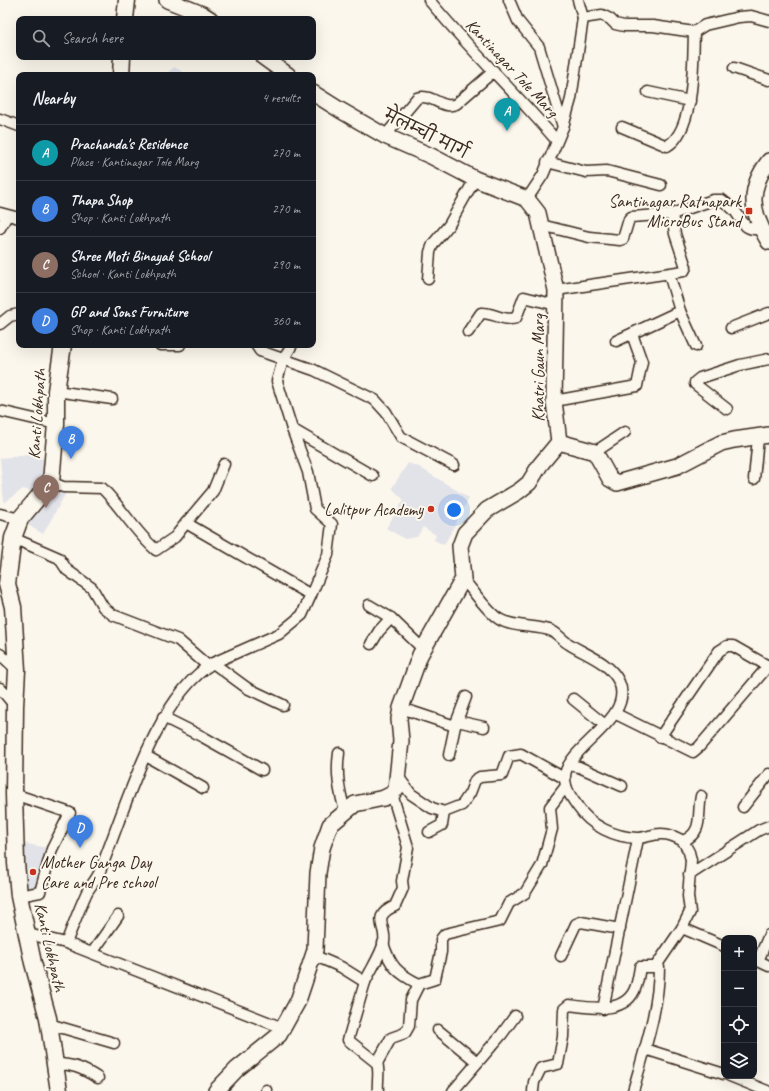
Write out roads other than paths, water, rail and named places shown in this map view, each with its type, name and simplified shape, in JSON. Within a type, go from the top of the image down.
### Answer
[{"type":"main road","points":[[125,16],[128,0]]},
{"type":"main road","points":[[167,0],[192,9],[205,16]]},
{"type":"main road","points":[[121,72],[122,60]]},
{"type":"main road","points":[[267,60],[284,72]]},
{"type":"main road","name":"मेलम्ची मार्ग","points":[[316,95],[385,136],[431,156],[475,179],[527,199]]},
{"type":"main road","points":[[765,236],[753,196],[755,184],[769,162]]},
{"type":"main road","name":"Khatri Gaun Marg","points":[[462,572],[460,546],[465,532],[487,510],[519,491],[529,483],[540,465],[559,442],[554,401],[556,297],[538,213],[527,199]]},
{"type":"main road","name":"Kanti Lokhpath","points":[[58,1091],[48,1024],[19,896],[16,863],[14,794],[17,670],[13,607],[7,584],[13,538],[20,519],[51,482],[56,424],[56,391],[63,348]]},
{"type":"main road","points":[[559,442],[595,452],[610,479],[617,483],[677,466],[721,443],[764,437]]},
{"type":"main road","points":[[219,1088],[237,1069],[279,1035],[298,1001],[316,950],[318,874],[322,848],[330,825],[355,804],[392,794],[396,789],[400,741],[400,708],[423,649],[462,572]]},
{"type":"street","name":"Kantinagar Tole Marg","points":[[429,0],[451,27],[494,71],[556,140]]},
{"type":"street","points":[[509,0],[518,21],[539,47],[563,127]]},
{"type":"street","points":[[527,199],[543,175],[556,140],[563,127],[571,99],[583,18],[578,0]]},
{"type":"street","points":[[583,18],[602,15],[610,18],[615,24],[624,26],[653,26],[694,32],[705,25],[751,16],[769,21]]},
{"type":"street","points":[[622,127],[667,146],[678,136],[690,101],[694,32]]},
{"type":"street","points":[[734,68],[769,80]]},
{"type":"street","points":[[385,136],[417,98],[427,96],[448,106],[452,106],[494,71]]},
{"type":"street","points":[[648,92],[690,101]]},
{"type":"street","points":[[0,119],[16,125]]},
{"type":"street","points":[[547,162],[586,172],[607,171],[661,186]]},
{"type":"street","points":[[428,279],[430,252],[433,244],[449,225],[475,179]]},
{"type":"street","points":[[541,225],[589,237],[620,240],[623,239],[631,217],[672,214],[713,200],[722,200],[734,210],[744,225],[765,236]]},
{"type":"street","points":[[0,228],[3,214],[16,217]]},
{"type":"street","points":[[468,332],[481,313],[486,312],[510,319],[516,318],[524,297],[556,297],[684,271],[686,267],[675,234],[672,214]]},
{"type":"street","points":[[669,274],[680,311],[696,346]]},
{"type":"street","points":[[616,342],[680,311]]},
{"type":"street","points":[[731,328],[769,313]]},
{"type":"street","points":[[0,324],[10,316],[16,315]]},
{"type":"street","points":[[554,401],[637,386],[642,362],[632,334]]},
{"type":"street","points":[[258,348],[260,351],[314,370],[375,400],[386,412],[400,437],[454,465]]},
{"type":"street","points":[[66,943],[87,892],[99,872],[112,836],[163,718],[187,685],[210,664],[279,634],[302,615],[328,555],[332,524],[315,509],[308,472],[292,429],[277,381],[283,360],[290,348]]},
{"type":"street","points":[[727,409],[695,384],[695,382],[700,378],[740,365],[769,360]]},
{"type":"street","points":[[56,391],[112,399]]},
{"type":"street","points":[[0,411],[56,424]]},
{"type":"street","points":[[292,429],[374,476]]},
{"type":"street","points":[[595,452],[625,432]]},
{"type":"street","points":[[754,479],[764,437]]},
{"type":"street","points":[[51,482],[63,487],[102,488],[116,502],[141,536],[156,550],[175,537],[213,492],[224,464]]},
{"type":"street","points":[[0,514],[20,519]]},
{"type":"street","points":[[186,523],[311,595]]},
{"type":"street","points":[[13,538],[59,558],[67,570],[92,588],[103,607],[112,615],[178,640],[210,664],[247,688],[283,705]]},
{"type":"street","points":[[377,1063],[390,1038],[405,1033],[409,1026],[411,1000],[418,984],[435,979],[441,952],[441,939],[445,934],[500,921],[509,903],[525,893],[542,864],[552,829],[550,807],[565,782],[569,765],[616,714],[621,698],[619,683],[610,670],[599,661],[570,645],[552,632],[499,619],[462,572]]},
{"type":"street","points":[[369,605],[391,618],[423,649]]},
{"type":"street","points":[[371,644],[379,631],[391,618]]},
{"type":"street","points":[[616,714],[660,737],[689,752],[696,750],[768,665],[733,646],[727,646],[719,651],[660,737]]},
{"type":"street","points":[[0,654],[17,670]]},
{"type":"street","points":[[0,688],[15,706]]},
{"type":"street","points":[[448,755],[456,724],[466,697]]},
{"type":"street","points":[[573,700],[605,725]]},
{"type":"street","points":[[400,708],[456,724],[484,727]]},
{"type":"street","points":[[163,718],[203,737],[262,770]]},
{"type":"street","points":[[339,753],[337,771],[339,790],[346,810]]},
{"type":"street","points":[[397,775],[411,794],[432,808],[444,812],[462,806],[470,793],[475,780],[480,776],[502,775],[509,756],[521,754],[565,782],[568,793],[582,812],[608,833],[638,838],[660,832],[672,835],[683,841],[690,860],[688,896],[690,912],[682,928],[656,966]]},
{"type":"street","points":[[146,756],[203,788]]},
{"type":"street","points":[[569,765],[579,767],[622,786]]},
{"type":"street","points":[[743,807],[769,774]]},
{"type":"street","points":[[14,794],[70,813],[52,849],[40,892],[19,896]]},
{"type":"street","points":[[378,1091],[376,1079],[379,1068],[377,1063],[348,1040],[365,982],[383,943],[384,934],[380,924],[382,916],[387,909],[395,906],[403,888],[402,881],[408,847],[392,794]]},
{"type":"street","points":[[683,841],[691,837],[698,827],[698,807],[701,796]]},
{"type":"street","points":[[429,832],[442,825],[444,812]]},
{"type":"street","points":[[689,875],[759,830],[769,826]]},
{"type":"street","points":[[603,1009],[638,838]]},
{"type":"street","points":[[92,953],[118,916]]},
{"type":"street","points":[[561,956],[576,924],[581,922],[620,929]]},
{"type":"street","points":[[682,928],[721,945]]},
{"type":"street","points":[[28,934],[66,943],[283,1028]]},
{"type":"street","points":[[757,958],[769,935]]},
{"type":"street","points":[[383,943],[388,960],[397,970],[418,984]]},
{"type":"street","points":[[313,955],[341,967],[365,982]]},
{"type":"street","points":[[757,960],[769,966]]},
{"type":"street","points":[[533,1091],[534,1082],[541,1068],[558,1064],[563,1037],[564,1009],[569,1005],[603,1009],[619,1005],[631,995],[636,987],[640,967],[656,966]]},
{"type":"street","points":[[633,1091],[645,1049],[659,989],[659,967],[656,966]]},
{"type":"street","points":[[453,1091],[502,1034],[515,1016]]},
{"type":"street","points":[[48,1024],[114,1043]]},
{"type":"street","points":[[438,1030],[477,1062]]},
{"type":"street","points":[[645,1049],[721,1073]]},
{"type":"street","points":[[54,1064],[65,1063],[82,1068],[98,1078]]},
{"type":"street","points":[[737,1079],[767,1091]]},
{"type":"place","name":"Prachanda's Residence","points":[[507,131]]},
{"type":"place","name":"Santinagar Ratnapark MicroBus Stand","points":[[749,211]]},
{"type":"place","name":"Thapa Shop","points":[[71,459]]},
{"type":"place","name":"Shree Moti Binayak School","points":[[46,508]]},
{"type":"place","name":"Lalitpur Academy","points":[[431,509]]},
{"type":"place","name":"GP and Sons Furniture","points":[[80,848]]},
{"type":"place","name":"Mother Ganga Day Care and Pre school","points":[[33,872]]}]
